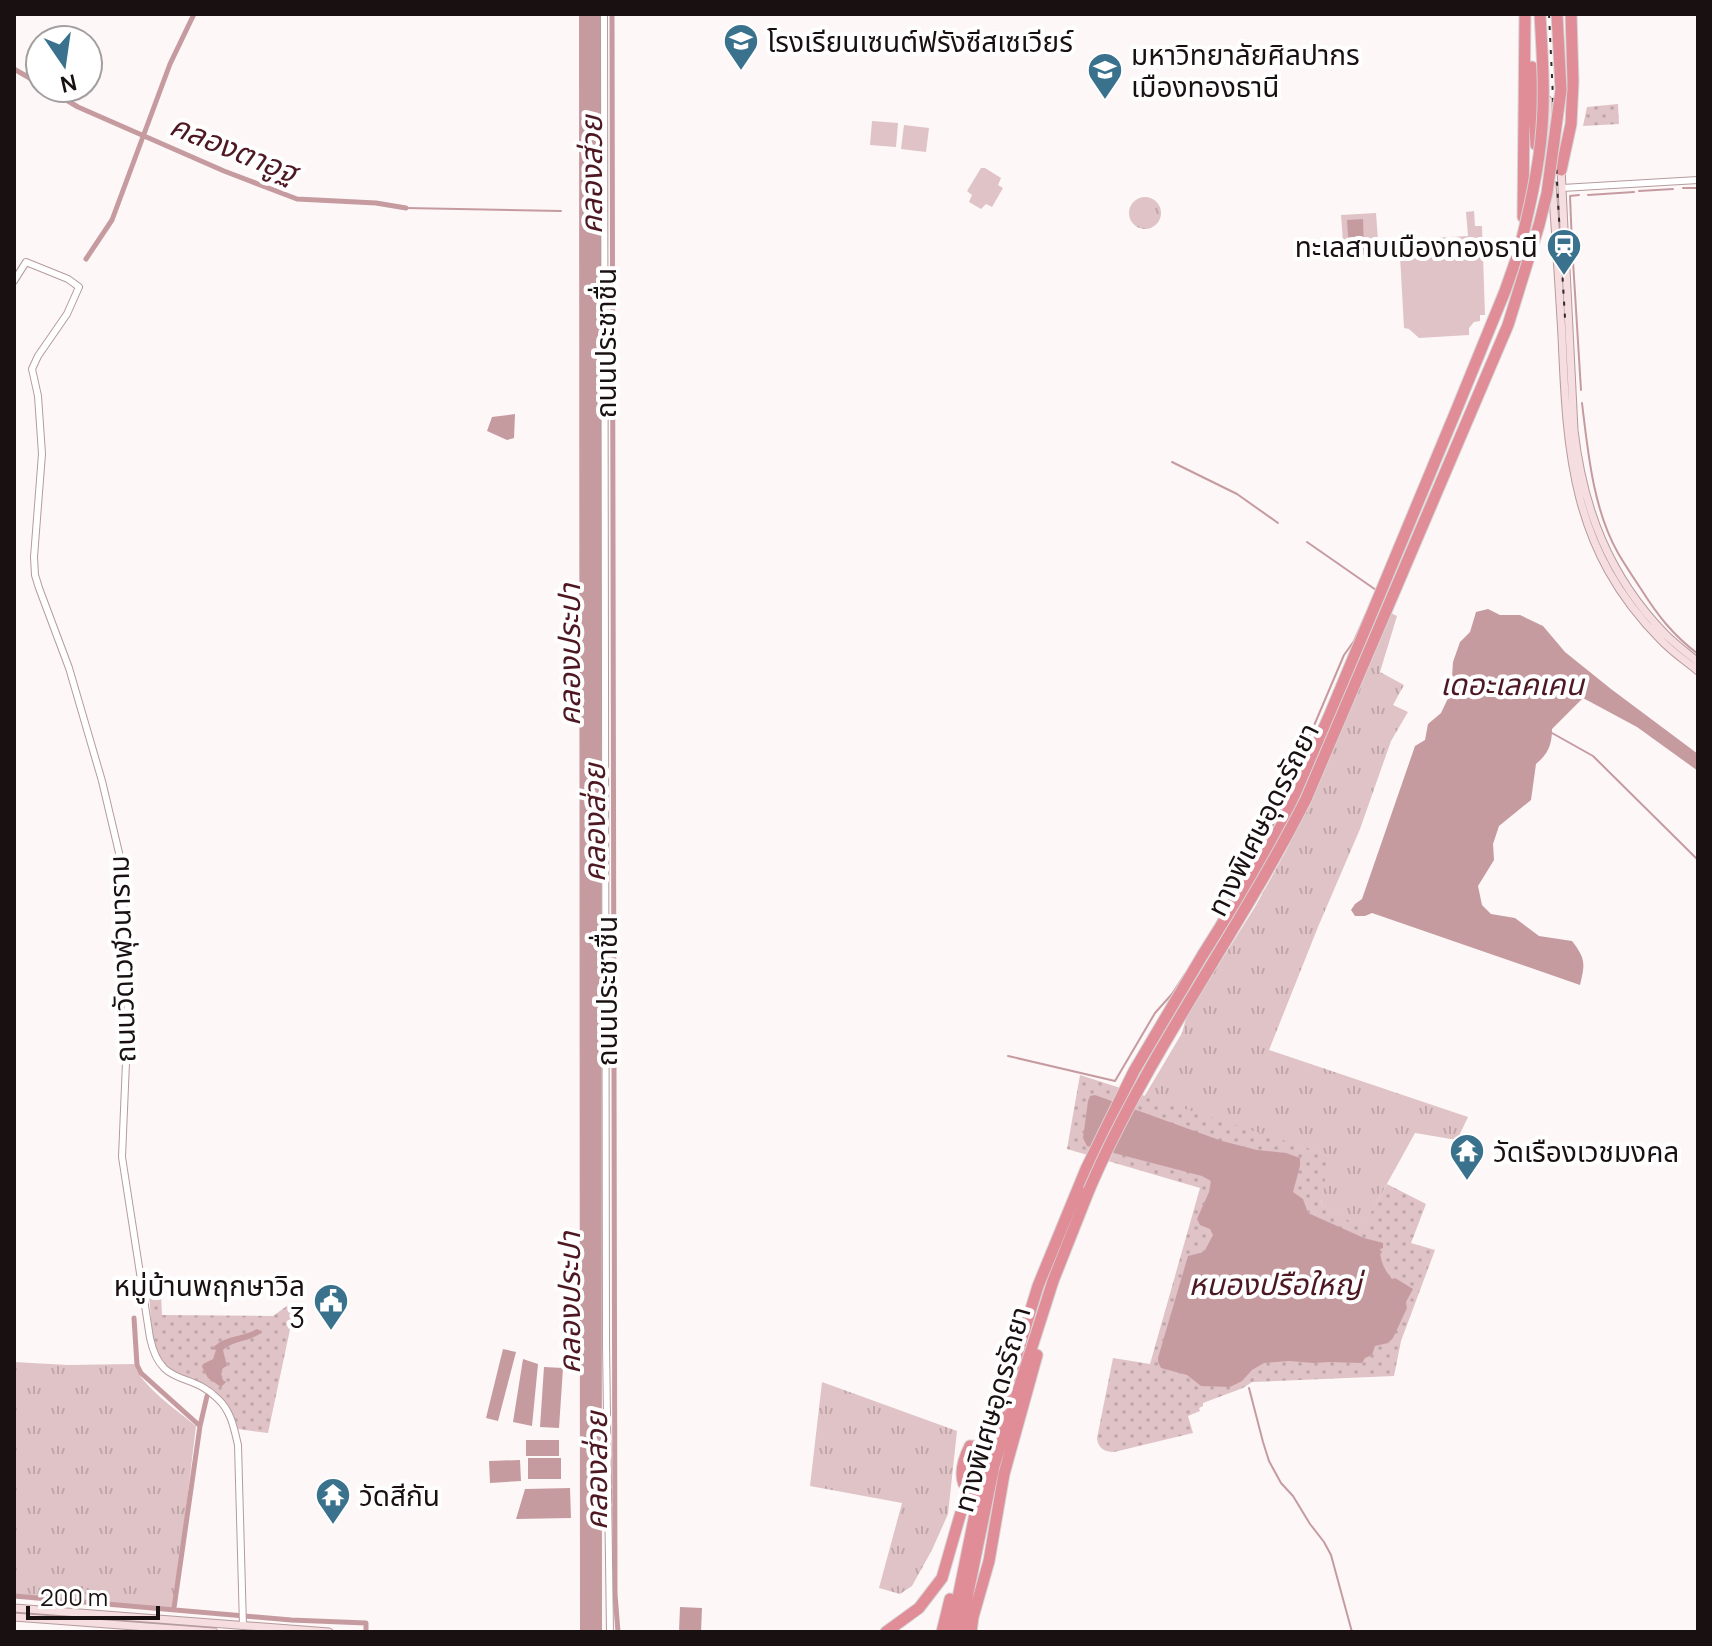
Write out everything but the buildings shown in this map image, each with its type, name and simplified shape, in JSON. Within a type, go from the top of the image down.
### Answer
[{"type":"highway","points":[[1528,14],[1536,115],[1535,165],[1531,185]]},
{"type":"highway","points":[[1519,251],[1524,203],[1528,14]]},
{"type":"highway","name":"ทางพิเศษอุดรรัถยา","points":[[951,1632],[988,1450],[1038,1286],[1086,1169],[1134,1071],[1281,826],[1505,291],[1533,195],[1542,126],[1542,14]]},
{"type":"highway","name":"ทางพิเศษอุดรรัถยา","points":[[960,1632],[994,1466],[1053,1281],[1096,1175],[1145,1075],[1276,858],[1306,799],[1508,325],[1547,193],[1561,90],[1555,14]]},
{"type":"highway","points":[[1561,90],[1569,15]]},
{"type":"highway","points":[[1561,170],[1571,124],[1573,82],[1569,15]]},
{"type":"highway","points":[[1536,115],[1550,154]]},
{"type":"highway","points":[[970,1488],[964,1486],[963,1461],[970,1446],[982,1447],[1002,1375],[1039,1266],[1086,1169]]},
{"type":"highway","points":[[979,1632],[983,1588],[1004,1474],[1048,1316],[1053,1281]]},
{"type":"highway","points":[[942,1632],[969,1518],[970,1488]]},
{"type":"highway","points":[[886,1632],[919,1608],[942,1578],[970,1488]]},
{"type":"highway","points":[[971,1632],[983,1588]]},
{"type":"main road","points":[[1542,14],[1567,430],[1579,500],[1608,570],[1624,596],[1662,641],[1698,671]]},
{"type":"main road","points":[[1555,14],[1578,464],[1586,499],[1600,537],[1626,587],[1666,636],[1698,662]]},
{"type":"main road","points":[[14,1608],[243,1620],[329,1632]]},
{"type":"main road","points":[[14,1617],[214,1632]]},
{"type":"street","name":"ถนนประชาชื่น","points":[[604,14],[606,1344],[610,1632]]},
{"type":"street","points":[[1562,188],[1698,180]]},
{"type":"street","name":"ถนนวัดเวฬุวนาราม","points":[[14,281],[26,262],[68,279],[79,287],[67,314],[32,369],[38,396],[42,454],[34,544],[35,575],[69,668],[111,814],[120,857],[128,1015],[122,1157],[150,1338],[157,1361],[164,1368],[212,1393],[221,1401],[234,1426],[238,1445],[243,1620]]},
{"type":"green space","points":[[1618,104],[1619,124],[1583,126],[1587,107]]},
{"type":"green space","points":[[872,121],[898,123],[896,147],[870,145]]},
{"type":"green space","points":[[904,125],[929,128],[926,152],[901,149]]},
{"type":"green space","points":[[981,168],[1001,178],[998,185],[1003,188],[992,207],[986,204],[981,209],[969,202],[972,195],[967,191]]},
{"type":"green space","points":[[1145,197],[1156,202],[1161,213],[1156,224],[1145,229],[1134,224],[1129,213],[1134,202]]},
{"type":"green space","points":[[1474,211],[1475,226],[1482,226],[1485,315],[1480,315],[1480,321],[1469,328],[1469,335],[1419,338],[1404,328],[1400,256],[1416,239],[1468,236],[1466,212]]},
{"type":"green space","points":[[1376,213],[1379,254],[1344,256],[1341,215]]},
{"type":"green space","points":[[1391,613],[1397,616],[1380,672],[1404,685],[1393,705],[1408,712],[1391,741],[1360,829],[1269,1050],[1468,1117],[1457,1140],[1415,1133],[1362,1229],[1321,1205],[1328,1155],[1144,1097],[1182,1033],[1187,1015],[1255,907],[1286,851],[1356,686]]},
{"type":"green space","name":"หนองปรือใหญ่","points":[[1080,1075],[1329,1155],[1321,1205],[1362,1228],[1387,1184],[1426,1204],[1411,1243],[1435,1250],[1401,1341],[1394,1376],[1252,1382],[1203,1403],[1200,1411],[1188,1416],[1193,1433],[1114,1452],[1102,1449],[1097,1438],[1113,1358],[1150,1364],[1200,1188],[1067,1149]]},
{"type":"green space","points":[[149,1294],[161,1294],[162,1315],[273,1316],[291,1303],[295,1306],[268,1433],[238,1429],[229,1408],[218,1394],[161,1362],[153,1339]]},
{"type":"green space","points":[[14,1362],[134,1364],[152,1390],[196,1426],[174,1608],[14,1596]]},
{"type":"green space","points":[[822,1382],[957,1431],[948,1514],[912,1586],[900,1594],[879,1588],[902,1503],[810,1486]]},
{"type":"water","points":[[579,14],[601,14],[602,1632],[580,1632]]},
{"type":"water","points":[[1363,219],[1364,250],[1349,251],[1347,220]]},
{"type":"water","points":[[515,414],[514,438],[507,440],[487,431],[492,417]]},
{"type":"water","name":"เดอะเลคเคน","points":[[1488,609],[1500,615],[1520,615],[1543,626],[1565,652],[1698,754],[1698,771],[1637,727],[1583,698],[1552,729],[1548,749],[1536,764],[1531,800],[1499,826],[1493,844],[1494,860],[1478,886],[1482,905],[1491,914],[1515,918],[1539,936],[1572,941],[1583,962],[1580,985],[1372,913],[1355,916],[1351,910],[1362,899],[1415,746],[1425,740],[1428,724],[1441,713],[1451,692],[1453,662],[1460,642],[1470,632],[1476,612]]},
{"type":"water","name":"หนองปรือใหญ่","points":[[1095,1095],[1222,1141],[1300,1158],[1293,1192],[1303,1199],[1308,1213],[1364,1238],[1383,1243],[1380,1253],[1387,1272],[1392,1279],[1413,1289],[1393,1338],[1388,1343],[1375,1346],[1372,1355],[1362,1363],[1264,1363],[1230,1387],[1201,1386],[1187,1375],[1161,1368],[1158,1358],[1188,1256],[1204,1252],[1213,1235],[1197,1219],[1211,1181],[1087,1146],[1083,1138],[1088,1101],[1090,1096]]},
{"type":"water","points":[[257,1329],[262,1332],[223,1350],[227,1366],[221,1373],[226,1382],[221,1387],[208,1378],[202,1367],[213,1359],[216,1350],[212,1349],[217,1344]]},
{"type":"water","points":[[503,1349],[516,1352],[498,1421],[486,1418]]},
{"type":"water","points":[[523,1359],[538,1364],[532,1426],[513,1422]]},
{"type":"water","points":[[544,1367],[563,1368],[559,1428],[540,1427]]},
{"type":"water","points":[[526,1440],[559,1440],[559,1456],[526,1456]]},
{"type":"water","points":[[528,1458],[561,1458],[561,1479],[528,1479]]},
{"type":"water","points":[[520,1460],[521,1481],[490,1483],[489,1461]]},
{"type":"water","points":[[570,1488],[571,1518],[516,1519],[525,1489]]},
{"type":"water","points":[[680,1607],[702,1608],[701,1632],[679,1632]]},
{"type":"waterway","name":"คลองตาอูฐ","points":[[86,259],[112,220],[170,64],[194,14]]},
{"type":"waterway","name":"คลองส่วย","points":[[612,14],[615,1594],[618,1632]]},
{"type":"waterway","name":"คลองตาอูฐ","points":[[14,69],[24,75]]},
{"type":"waterway","name":"คลองตาอูฐ","points":[[73,104],[224,171],[297,199],[376,203],[406,208]]},
{"type":"waterway","points":[[1683,188],[1698,188]]},
{"type":"waterway","points":[[1639,191],[1673,189]]},
{"type":"waterway","points":[[1588,195],[1634,192]]},
{"type":"waterway","points":[[1579,195],[1570,196],[1581,390]]},
{"type":"waterway","name":"คลองตาอูฐ","points":[[406,208],[561,211]]},
{"type":"waterway","points":[[1582,403],[1593,480],[1610,536],[1647,599],[1681,640],[1698,654]]},
{"type":"waterway","points":[[1172,462],[1237,494],[1278,523]]},
{"type":"waterway","points":[[1307,542],[1376,590]]},
{"type":"waterway","points":[[1216,924],[1278,816],[1344,655],[1366,614]]},
{"type":"waterway","points":[[1552,733],[1593,756],[1698,860]]},
{"type":"waterway","points":[[1008,1056],[1115,1081],[1155,1013],[1185,974]]},
{"type":"waterway","points":[[134,1318],[137,1365],[141,1373],[200,1426],[174,1608]]},
{"type":"waterway","points":[[1249,1388],[1269,1461],[1331,1555],[1352,1632]]},
{"type":"waterway","points":[[200,1426],[207,1396]]},
{"type":"waterway","points":[[14,1596],[291,1620],[366,1623],[366,1632]]},
{"type":"railway","points":[[1549,14],[1565,318]]},
{"type":"place","name":"โรงเรียนเซนต์ฟรังซีสเซเวียร์","points":[[741,72]]},
{"type":"place","name":"มหาวิทยาลัยศิลปากร เมืองทองธานี","points":[[1105,101]]},
{"type":"place","name":"ทะเลสาบเมืองทองธานี","points":[[1564,277]]},
{"type":"place","name":"วัดเรืองเวชมงคล","points":[[1467,1182]]},
{"type":"place","name":"หมู่บ้านพฤกษาวิล 3","points":[[331,1332]]},
{"type":"place","name":"วัดสีกัน","points":[[333,1526]]},
{"type":"water label","name":"คลองประปา","points":[[568,655]]},
{"type":"water label","name":"คลองประปา","points":[[568,1303]]}]
